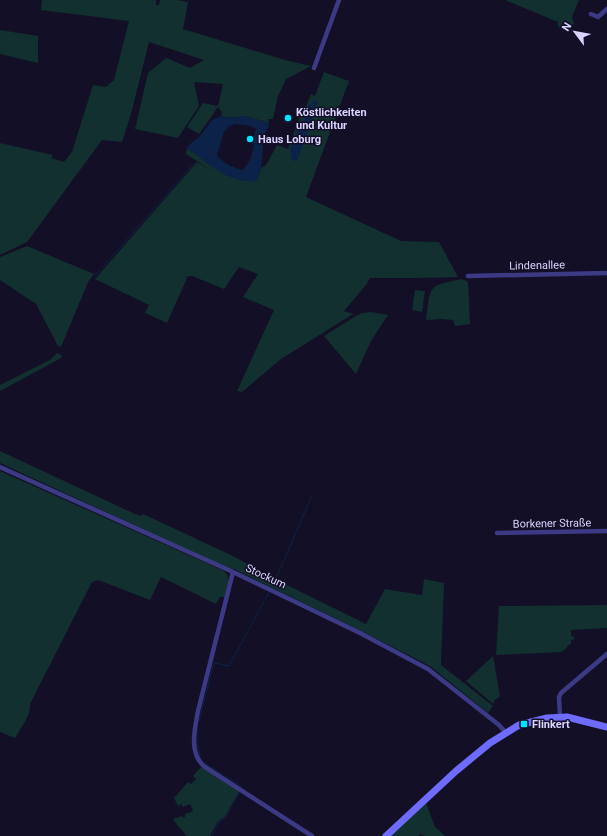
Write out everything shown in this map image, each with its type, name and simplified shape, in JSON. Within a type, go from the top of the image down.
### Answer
[{"type":"street","points":[[314,68],[339,0]]},
{"type":"street","points":[[591,14],[598,17],[607,9]]},
{"type":"street","name":"Lindenallee","points":[[468,276],[607,273]]},
{"type":"street","name":"Stockum","points":[[0,468],[233,572],[333,619],[428,669],[499,725],[506,733]]},
{"type":"street","name":"Borkener Straße","points":[[496,533],[607,531]]},
{"type":"street","points":[[233,572],[198,711],[194,733],[196,754],[200,762],[205,767],[312,836]]},
{"type":"street","points":[[560,718],[559,697],[561,692],[607,654]]},
{"type":"street","points":[[386,836],[452,774],[490,744],[519,726],[528,722],[547,718],[560,718],[577,719],[607,727]]},
{"type":"green space","points":[[42,0],[156,0],[156,5],[159,5],[160,0],[177,0],[188,2],[183,29],[285,60],[311,66],[286,79],[278,96],[273,119],[268,119],[269,123],[244,116],[232,118],[221,116],[222,112],[218,107],[199,134],[187,127],[203,103],[218,106],[223,84],[194,82],[199,106],[178,138],[135,129],[148,73],[166,58],[190,68],[204,60],[149,42],[131,114],[122,142],[102,140],[27,242],[0,255],[0,143],[53,155],[51,158],[64,162],[72,152],[93,85],[106,87],[114,80],[129,21],[41,10]]},
{"type":"green space","points":[[505,0],[579,0],[572,17],[574,24],[569,30],[565,31],[558,27],[558,22]]},
{"type":"green space","points":[[0,30],[38,36],[38,63],[0,54]]},
{"type":"green space","points":[[324,72],[349,81],[306,197],[401,241],[439,242],[458,277],[370,278],[344,311],[353,314],[281,359],[242,392],[237,391],[274,310],[243,297],[258,274],[239,267],[224,289],[192,276],[188,276],[167,323],[145,313],[149,305],[95,279],[197,162],[212,171],[186,154],[187,148],[228,176],[259,175],[261,168],[266,165],[277,145],[288,149],[301,114],[303,114],[311,94],[315,96]]},
{"type":"green space","points":[[27,246],[94,274],[88,282],[61,347],[58,346],[36,304],[0,280],[0,257]]},
{"type":"green space","points":[[462,279],[468,282],[470,324],[455,326],[453,320],[426,320],[432,289],[442,284]]},
{"type":"green space","points":[[415,290],[425,291],[422,312],[412,310]]},
{"type":"green space","points":[[371,312],[388,315],[371,341],[356,374],[324,336],[356,316],[362,313]]},
{"type":"green space","points":[[57,353],[62,355],[61,358],[0,391],[0,385],[50,360]]},
{"type":"green space","points":[[0,451],[135,514],[141,516],[143,514],[231,555],[277,580],[366,624],[385,589],[422,595],[424,579],[444,583],[441,665],[493,706],[488,713],[430,666],[363,632],[234,569],[227,568],[0,463]]},
{"type":"green space","points":[[0,471],[222,570],[228,578],[225,597],[220,597],[216,604],[161,577],[150,600],[98,580],[92,582],[30,704],[29,713],[15,738],[0,732]]},
{"type":"green space","points":[[607,605],[607,628],[571,630],[571,636],[575,639],[571,640],[571,644],[561,652],[496,655],[499,606]]},
{"type":"green space","points":[[493,656],[500,696],[493,704],[466,681]]},
{"type":"green space","points":[[201,767],[240,790],[225,816],[217,823],[210,836],[187,836],[173,819],[182,816],[183,818],[185,817],[185,814],[193,811],[190,804],[183,807],[181,804],[178,806],[174,798],[188,782],[191,784],[196,779],[193,776]]},
{"type":"green space","points":[[426,803],[435,827],[445,836],[425,836],[420,834],[419,836],[391,836]]},
{"type":"water","points":[[315,100],[317,101],[317,106],[297,161],[292,160],[290,149],[300,125],[305,119],[307,108]]},
{"type":"water","name":"Haus Loburg","points":[[221,116],[232,118],[244,116],[269,123],[268,128],[262,138],[263,148],[261,168],[257,181],[247,181],[228,176],[211,166],[187,148],[199,137],[212,120]],"holes":[[[236,124],[251,126],[256,129],[252,143],[254,145],[253,152],[247,165],[242,170],[221,160],[217,155],[224,132],[229,126]]]},
{"type":"waterway","points":[[95,276],[195,162]]},
{"type":"waterway","points":[[275,581],[312,495]]},
{"type":"waterway","points":[[199,721],[214,663],[229,666],[269,592]]},
{"type":"waterway","points":[[197,728],[197,741],[200,757]]},
{"type":"waterway","points":[[203,762],[242,788]]},
{"type":"waterway","points":[[212,836],[218,824],[226,816],[240,791]]},
{"type":"place","name":"Köstlichkeiten und Kultur","points":[[288,118]]},
{"type":"place","name":"Haus Loburg","points":[[250,139]]},
{"type":"place","name":"Flinkert","points":[[524,724]]}]
